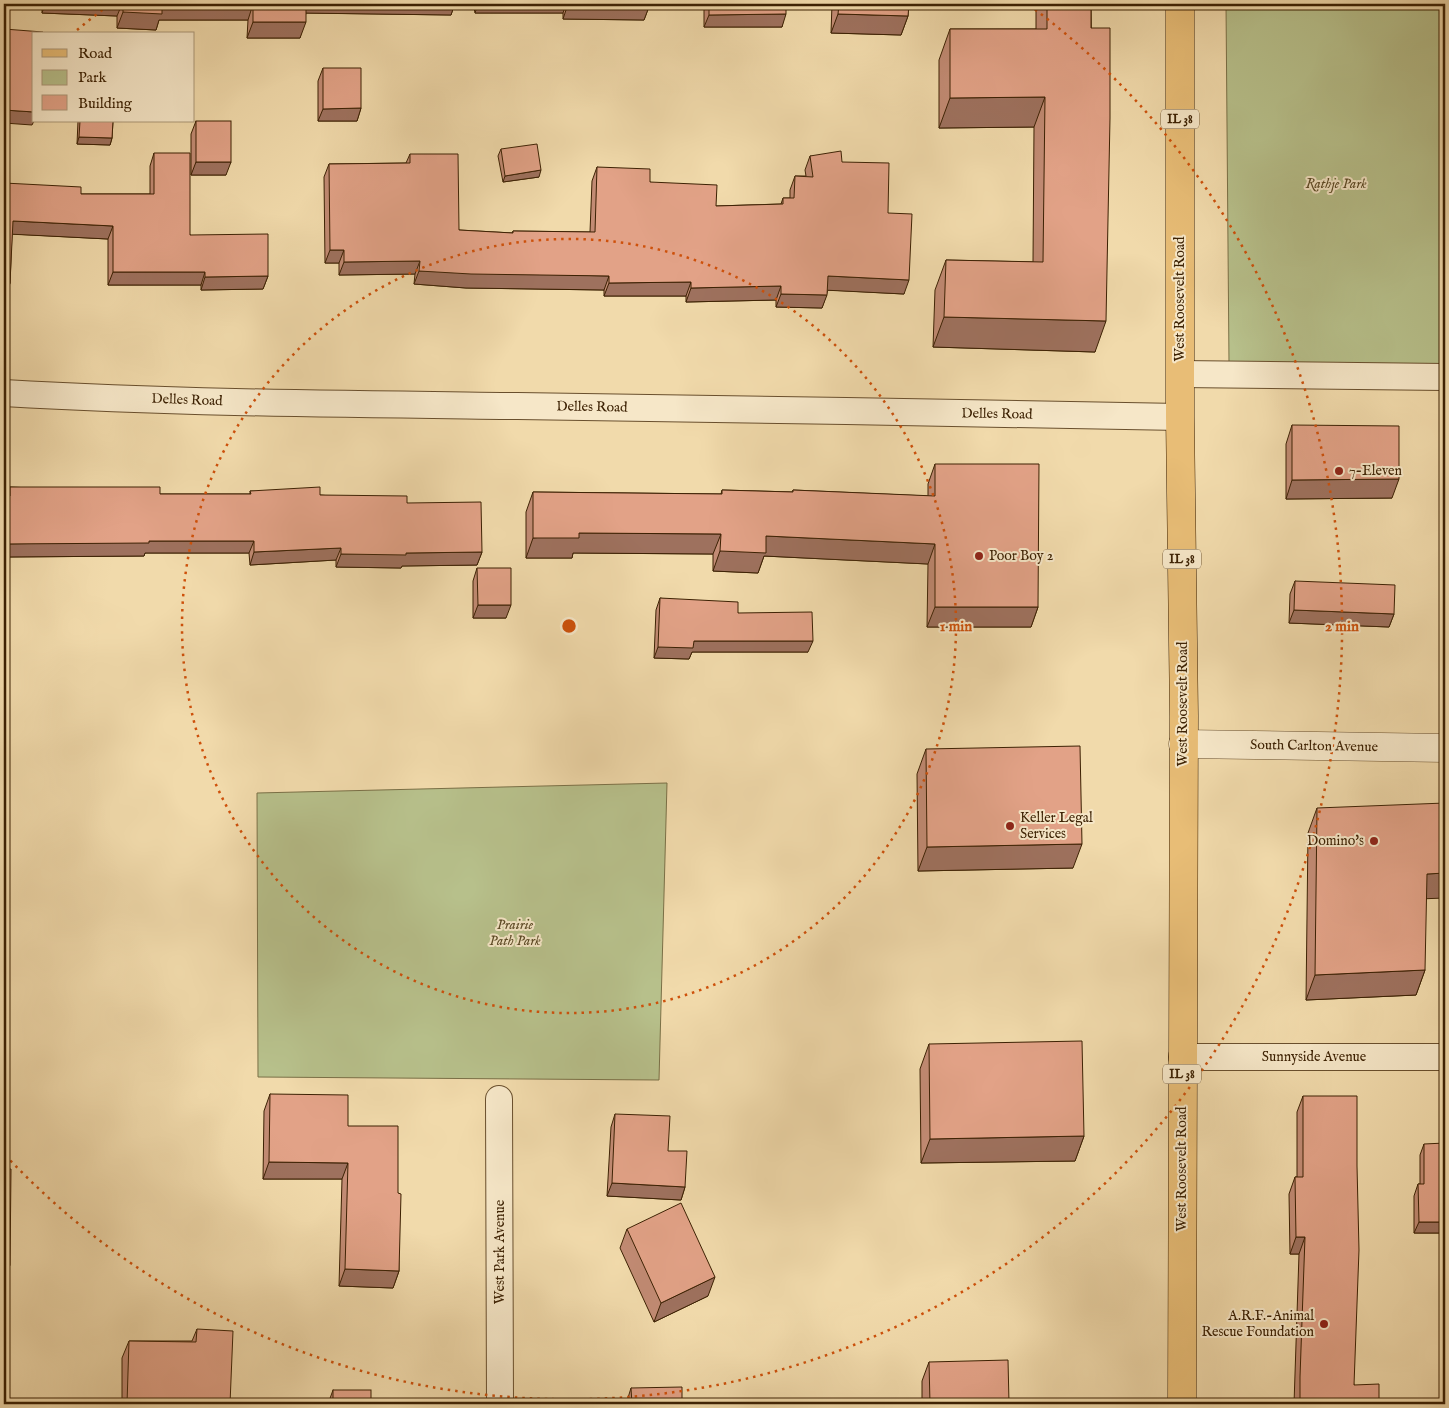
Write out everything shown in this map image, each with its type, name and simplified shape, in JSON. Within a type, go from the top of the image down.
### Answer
[{"type":"main road","name":"West Roosevelt Road","points":[[1180,4],[1180,417],[1183,744],[1182,1404]]},
{"type":"street","points":[[1180,374],[1445,377]]},
{"type":"street","name":"Delles Road","points":[[4,393],[241,402],[1180,417]]},
{"type":"street","name":"South Carlton Avenue","points":[[1183,744],[1445,748]]},
{"type":"street","name":"Sunnyside Avenue","points":[[1182,1057],[1445,1058]]},
{"type":"street","name":"West Park Avenue","points":[[500,1099],[500,1404]]},
{"type":"green space","name":"Rathje Park","points":[[1226,4],[1445,4],[1445,371],[1229,364]]},
{"type":"green space","name":"Prairie Path Park","points":[[667,783],[659,1080],[258,1077],[257,793]]},
{"type":"building","points":[[123,4],[162,4],[162,14],[123,12]]},
{"type":"building","points":[[253,4],[306,4],[306,22],[253,22]]},
{"type":"building","points":[[709,4],[786,4],[786,14],[709,15]]},
{"type":"building","points":[[839,4],[909,4],[908,16],[838,14]]},
{"type":"building","points":[[1047,4],[1091,4],[1091,28],[1110,28],[1106,321],[944,317],[946,260],[1043,262],[1045,97],[950,98],[950,29],[1047,29]]},
{"type":"building","points":[[4,29],[43,32],[32,32],[32,112],[4,110]]},
{"type":"building","points":[[323,68],[361,68],[361,108],[323,109]]},
{"type":"building","points":[[196,121],[231,121],[231,162],[196,162]]},
{"type":"building","points":[[80,122],[113,122],[112,138],[79,137]]},
{"type":"building","points":[[4,130],[6,130],[4,153]]},
{"type":"building","points":[[537,144],[541,170],[505,176],[501,149]]},
{"type":"building","points":[[841,151],[842,162],[889,163],[888,213],[912,214],[909,280],[828,276],[827,295],[781,294],[781,286],[691,288],[691,282],[609,283],[609,276],[471,274],[419,271],[420,261],[344,262],[344,250],[330,250],[329,164],[410,163],[410,154],[458,154],[459,230],[513,233],[513,231],[595,232],[597,167],[650,169],[650,182],[717,185],[716,206],[783,204],[783,198],[794,198],[795,176],[813,177],[810,156]]},
{"type":"building","points":[[154,153],[190,153],[190,235],[268,234],[268,276],[205,277],[205,272],[113,272],[113,226],[13,221],[10,283],[4,283],[4,183],[81,187],[81,194],[154,194]]},
{"type":"building","name":"7-Eleven","points":[[1292,425],[1399,426],[1399,479],[1292,480]]},
{"type":"building","points":[[935,464],[1039,464],[1038,607],[935,607],[935,544],[766,536],[766,553],[720,551],[721,534],[579,533],[579,538],[533,538],[533,492],[722,494],[722,490],[793,492],[793,490],[935,496]]},
{"type":"building","points":[[10,487],[160,487],[160,494],[251,494],[250,491],[320,487],[320,495],[407,496],[407,503],[481,502],[482,552],[406,553],[406,555],[341,554],[341,548],[254,552],[254,541],[4,544],[4,496],[10,496]]},
{"type":"building","points":[[477,568],[511,568],[511,605],[478,605]]},
{"type":"building","points":[[1295,581],[1395,585],[1394,614],[1294,610]]},
{"type":"building","points":[[660,598],[738,602],[738,613],[812,612],[813,641],[694,641],[693,648],[658,647]]},
{"type":"building","points":[[1080,746],[1082,844],[927,847],[926,749]]},
{"type":"building","points":[[1445,803],[1445,873],[1427,874],[1425,970],[1315,975],[1317,808]]},
{"type":"building","points":[[1082,1041],[1084,1136],[930,1139],[929,1044]]},
{"type":"building","points":[[270,1094],[348,1095],[348,1126],[398,1126],[398,1193],[401,1194],[399,1271],[345,1269],[348,1163],[269,1162]]},
{"type":"building","points":[[1303,1096],[1357,1096],[1359,1250],[1354,1385],[1379,1384],[1379,1404],[1300,1404],[1305,1237],[1296,1237],[1295,1177],[1303,1177]]},
{"type":"building","points":[[615,1114],[670,1116],[668,1151],[687,1151],[685,1187],[612,1183]]},
{"type":"building","points":[[1445,1143],[1445,1222],[1419,1222],[1418,1184],[1424,1184],[1424,1144]]},
{"type":"building","points":[[4,1169],[11,1169],[10,1265],[4,1265]]},
{"type":"building","points":[[681,1203],[715,1277],[661,1303],[627,1229]]},
{"type":"building","points":[[197,1329],[233,1331],[230,1404],[127,1404],[129,1341],[196,1342]]},
{"type":"building","points":[[1008,1360],[1009,1403],[930,1404],[929,1362]]},
{"type":"building","points":[[682,1387],[682,1404],[632,1404],[631,1388]]},
{"type":"building","points":[[333,1390],[371,1390],[371,1404],[333,1404]]},
{"type":"place","name":"7-Eleven","points":[[1339,471]]},
{"type":"place","name":"Poor Boy 2","points":[[979,556]]},
{"type":"place","name":"Keller Legal Services","points":[[1010,826]]},
{"type":"place","name":"Domino's","points":[[1374,841]]},
{"type":"place","name":"A.R.F.-Animal Rescue Foundation","points":[[1324,1324]]}]
